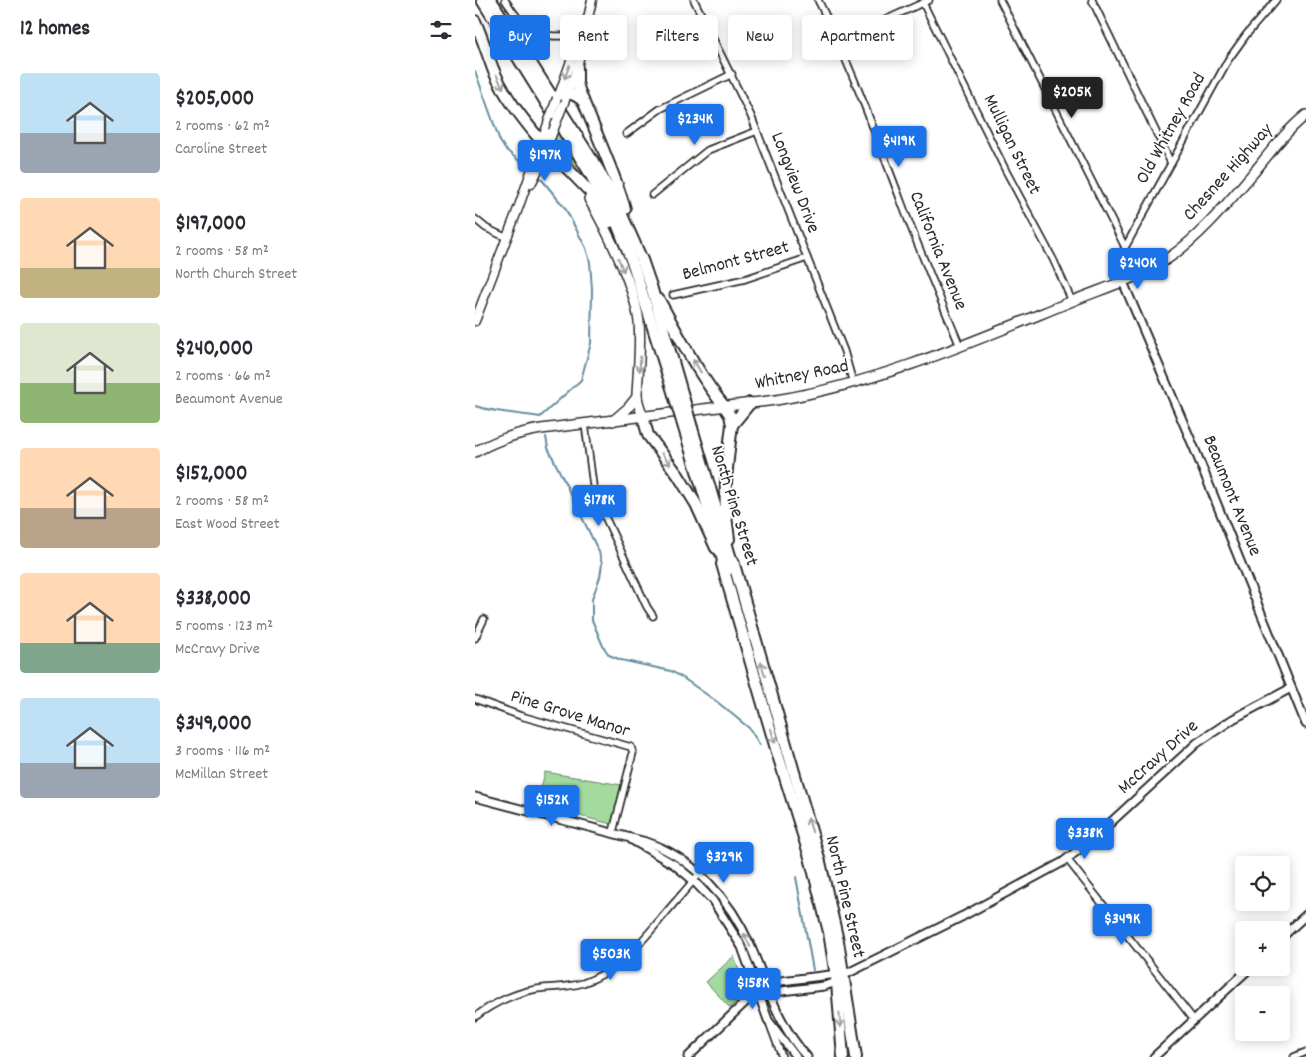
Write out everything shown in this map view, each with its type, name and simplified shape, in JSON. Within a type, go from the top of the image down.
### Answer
[{"type":"highway","name":"North Pine Street","points":[[482,0],[603,194],[617,221],[678,394]]},
{"type":"highway","name":"North Pine Street","points":[[491,0],[599,171],[633,237],[651,286],[711,517],[730,570],[777,751],[810,857],[829,932],[856,1057]]},
{"type":"highway","points":[[475,21],[487,48],[493,69],[506,94],[544,144]]},
{"type":"highway","points":[[577,68],[577,83],[618,185],[633,237]]},
{"type":"highway","points":[[562,98],[574,94],[583,101]]},
{"type":"highway","points":[[560,161],[599,204],[622,247],[631,258]]},
{"type":"highway","points":[[651,286],[681,342],[731,415],[732,425],[724,494],[730,570]]},
{"type":"highway","points":[[732,425],[750,403]]},
{"type":"highway","points":[[643,417],[648,435],[678,474],[696,504],[730,570]]},
{"type":"highway","name":"North Pine Street","points":[[839,977],[843,1057]]},
{"type":"main road","points":[[588,15],[592,0]]},
{"type":"main road","points":[[475,321],[562,98],[575,60]]},
{"type":"main road","points":[[562,98],[577,68],[578,60]]},
{"type":"main road","name":"Chesnee Highway","points":[[1123,282],[1169,258],[1205,228],[1281,138],[1306,115]]},
{"type":"main road","points":[[544,144],[588,196],[612,242],[631,292],[639,322],[640,352],[637,397],[643,417]]},
{"type":"main road","points":[[519,206],[541,164],[544,144]]},
{"type":"main road","points":[[541,164],[549,160],[560,161]]},
{"type":"main road","name":"Whitney Road","points":[[475,452],[489,444],[524,432],[812,394],[897,370],[1123,282]]},
{"type":"main road","points":[[613,421],[637,397]]},
{"type":"street","points":[[505,0],[519,21],[534,33],[560,37]]},
{"type":"street","name":"Longview Drive","points":[[694,0],[732,74],[757,131],[844,351],[853,383]]},
{"type":"street","name":"California Avenue","points":[[818,0],[826,15]]},
{"type":"street","points":[[1001,0],[1125,247]]},
{"type":"street","points":[[1092,0],[1171,163]]},
{"type":"street","name":"Old Whitney Road","points":[[1123,282],[1118,273],[1117,262],[1125,247],[1228,60],[1246,35],[1277,0]]},
{"type":"street","points":[[896,15],[926,1]]},
{"type":"street","name":"Mulligan Street","points":[[926,1],[1006,171],[1053,258],[1071,301]]},
{"type":"street","name":"California Avenue","points":[[846,60],[960,346]]},
{"type":"street","points":[[626,134],[660,109],[732,74]]},
{"type":"street","points":[[652,195],[708,150],[757,131]]},
{"type":"street","points":[[475,219],[486,228],[507,238]]},
{"type":"street","name":"Belmont Street","points":[[673,295],[745,279],[807,258]]},
{"type":"street","name":"Beaumont Avenue","points":[[1123,282],[1195,450],[1306,724]]},
{"type":"street","points":[[585,424],[594,493],[647,607],[653,616]]},
{"type":"street","points":[[475,638],[484,619]]},
{"type":"street","name":"McCravy Drive","points":[[757,992],[767,989],[777,991],[824,986],[1046,872],[1097,836],[1197,743],[1233,719],[1291,688]]},
{"type":"street","name":"Pine Grove Manor","points":[[475,699],[521,716],[631,747],[633,753],[613,832]]},
{"type":"street","points":[[477,796],[641,840],[657,846],[680,859],[699,874],[719,895],[738,922],[785,1027],[807,1057]]},
{"type":"street","points":[[630,838],[675,865],[713,901],[737,937],[751,968],[757,992],[782,1057]]},
{"type":"street","points":[[1067,859],[1194,1020]]},
{"type":"street","points":[[475,1017],[490,1007],[519,994],[544,988],[573,986],[591,980],[615,967],[633,952],[699,874]]},
{"type":"street","points":[[1290,930],[1306,915]]},
{"type":"street","points":[[1153,1057],[1241,976]]},
{"type":"street","points":[[688,1057],[757,992]]},
{"type":"street","points":[[769,1020],[796,1057]]},
{"type":"street","points":[[778,1046],[789,1048]]},
{"type":"street","points":[[1294,1057],[1306,1052]]},
{"type":"green space","points":[[559,124],[608,208],[582,173],[553,141]]},
{"type":"green space","points":[[545,772],[622,785],[611,824],[537,805]]},
{"type":"green space","points":[[734,956],[745,988],[744,994],[730,1008],[706,982]]},
{"type":"waterway","points":[[475,71],[500,141],[505,149],[524,165]]},
{"type":"waterway","points":[[538,175],[565,208],[586,248],[590,262],[592,289],[591,343],[581,380],[540,417]]},
{"type":"waterway","points":[[475,406],[499,412],[540,417]]},
{"type":"waterway","points":[[546,437],[548,448],[599,552],[602,564],[600,577],[592,599],[592,620],[609,655],[621,660],[671,671],[683,678],[716,701],[749,728],[760,745]]},
{"type":"waterway","points":[[796,877],[813,970]]}]
